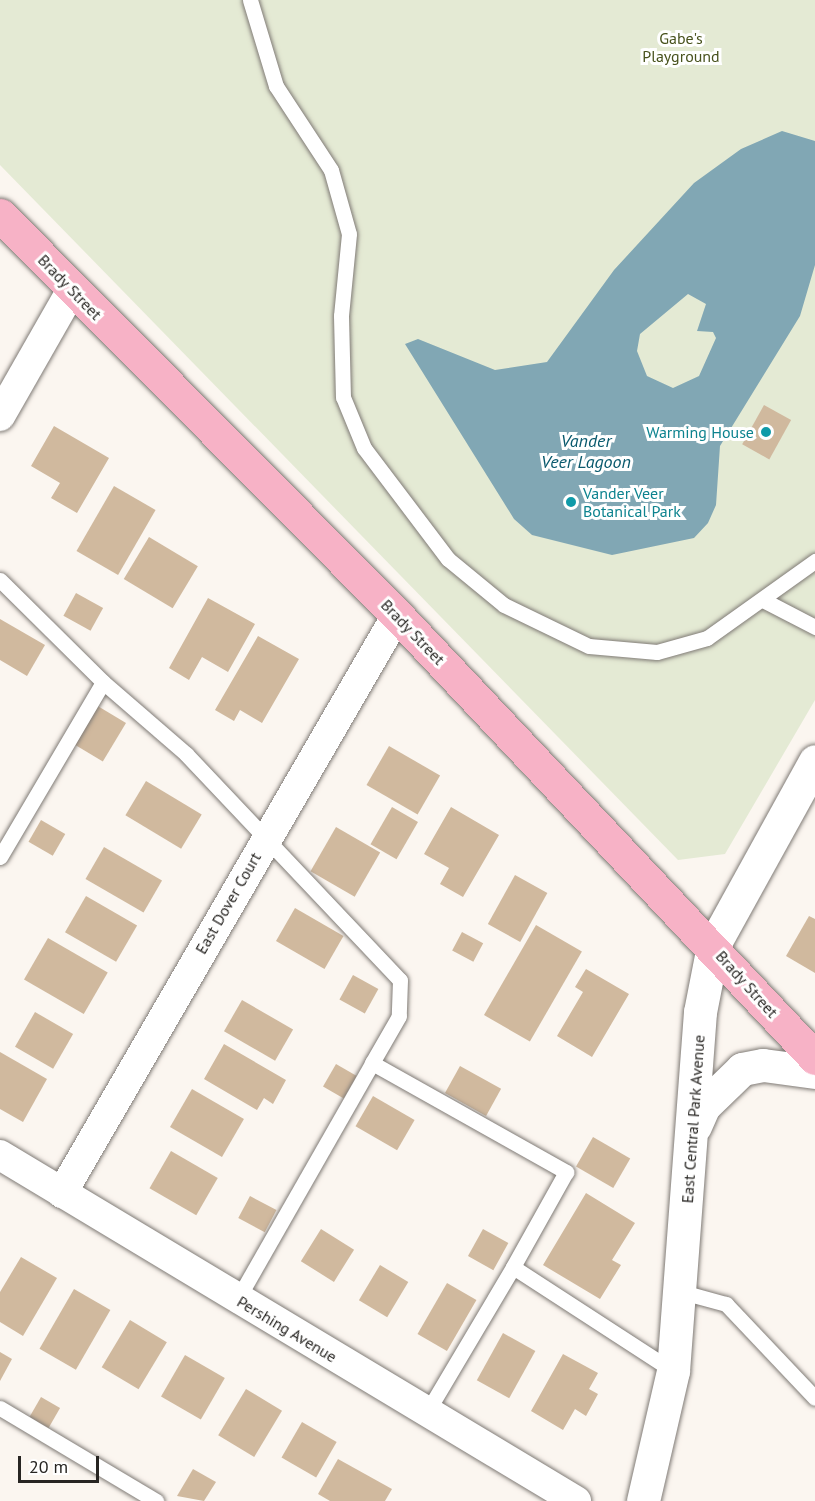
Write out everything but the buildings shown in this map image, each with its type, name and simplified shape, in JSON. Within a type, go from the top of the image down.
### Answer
[{"type":"highway","name":"Brady Street","points":[[0,215],[397,615],[713,946],[815,1058]]},
{"type":"street","points":[[0,416],[72,290]]},
{"type":"street","name":"East Dover Court","points":[[62,1193],[397,615]]},
{"type":"street","name":"East Central Park Avenue","points":[[643,1501],[673,1371],[682,1292],[700,1012],[713,946],[815,761]]},
{"type":"street","points":[[692,1134],[704,1106],[742,1069],[763,1065],[815,1072]]},
{"type":"street","name":"Pershing Avenue","points":[[0,1155],[237,1300],[576,1501]]},
{"type":"lane","points":[[250,0],[276,86],[331,170],[349,234],[341,316],[343,397],[364,448],[448,559],[504,605],[588,646],[657,652],[707,638],[815,561]]},
{"type":"lane","points":[[0,580],[103,682],[267,836],[400,980],[399,1016],[237,1300]]},
{"type":"lane","points":[[762,600],[815,627]]},
{"type":"lane","points":[[0,857],[103,682]]},
{"type":"lane","points":[[372,1064],[566,1172],[427,1412]]},
{"type":"lane","points":[[513,1267],[673,1371]]},
{"type":"lane","points":[[682,1292],[726,1304],[815,1398]]},
{"type":"lane","points":[[0,1408],[156,1501]]},
{"type":"green space","name":"Vander Veer Botanical Park","points":[[0,0],[815,0],[815,700],[725,854],[678,860],[0,165]]},
{"type":"water","name":"Vander Veer Lagoon","points":[[782,131],[815,141],[815,265],[800,316],[720,446],[716,505],[708,523],[694,538],[612,555],[532,535],[514,519],[405,344],[418,339],[495,370],[547,362],[614,270],[694,183],[741,149]],"holes":[[[688,294],[706,304],[697,331],[713,332],[716,338],[699,376],[673,388],[647,376],[637,351],[640,334]]]},
{"type":"place","name":"Warming House","points":[[766,432]]},
{"type":"place","name":"Vander Veer Botanical Park","points":[[571,502]]},
{"type":"park label","name":"Gabe's Playground","points":[[681,47]]}]
